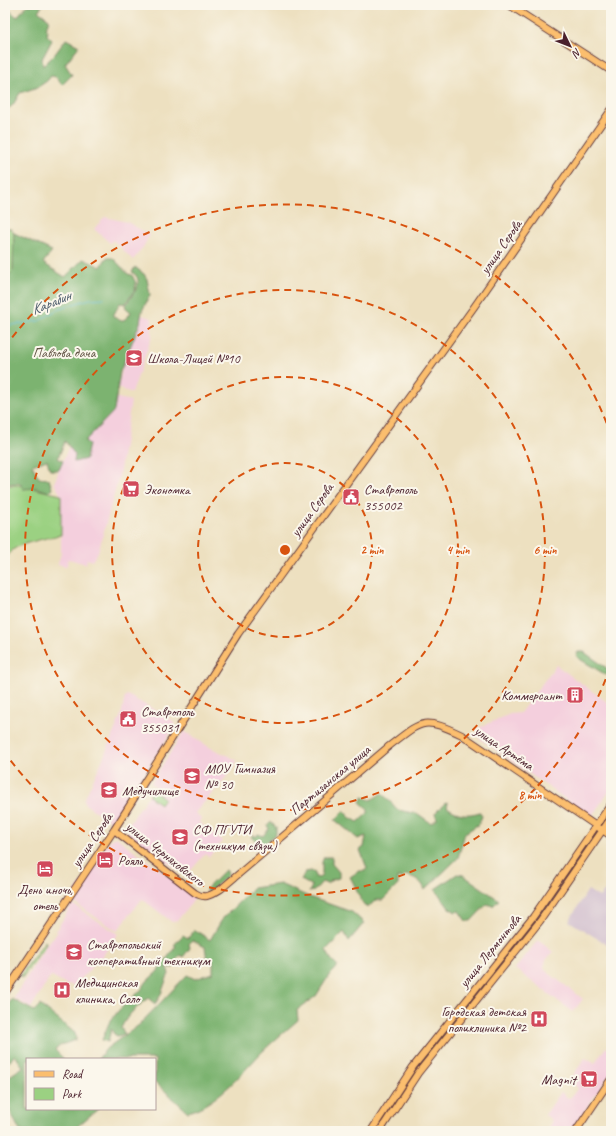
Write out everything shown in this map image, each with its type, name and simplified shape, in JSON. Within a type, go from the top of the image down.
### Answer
[{"type":"main road","points":[[509,5],[611,71]]},
{"type":"main road","name":"улица Серова","points":[[5,993],[114,830],[238,634],[474,307],[611,110]]},
{"type":"main road","name":"Партизанская улица","points":[[201,897],[208,896],[221,889],[368,763],[412,728],[424,723],[441,725]]},
{"type":"main road","name":"улица Артёма","points":[[441,725],[462,735],[611,836]]},
{"type":"main road","name":"улица Лермонтова","points":[[372,1131],[413,1067],[533,917],[611,804]]},
{"type":"main road","name":"улица Лермонтова","points":[[380,1131],[418,1073],[530,933],[611,818]]},
{"type":"main road","name":"улица Черняховского","points":[[114,830],[201,897]]},
{"type":"main road","points":[[576,1131],[611,1079]]},
{"type":"shaded area","points":[[105,217],[127,222],[150,235],[142,249],[133,260],[113,240],[110,243],[94,229]]},
{"type":"shaded area","name":"Школа-Лицей №10","points":[[141,315],[152,318],[152,336],[132,393],[118,388],[123,365]]},
{"type":"shaded area","points":[[91,392],[131,401],[119,477],[98,552],[92,561],[87,559],[86,564],[69,559],[66,567],[58,564],[61,553],[61,495],[54,483]]},
{"type":"shaded area","points":[[556,665],[611,705],[611,789],[591,817],[476,736],[478,728],[510,714],[520,713]]},
{"type":"shaded area","points":[[127,695],[166,716],[173,721],[175,726],[115,819],[111,822],[85,804],[84,800],[121,715],[125,697]]},
{"type":"shaded area","points":[[184,731],[209,747],[237,760],[234,768],[195,813],[201,818],[199,822],[222,841],[209,857],[205,854],[186,876],[129,834],[126,828],[155,786],[151,783]]},
{"type":"shaded area","points":[[116,837],[196,897],[177,921],[172,922],[142,899],[117,931],[70,900],[111,839]]},
{"type":"shaded area","points":[[588,890],[599,897],[606,890],[611,893],[611,947],[569,921]]},
{"type":"shaded area","name":"Ставропольский кооперативный техникум","points":[[72,904],[118,934],[102,957],[74,987],[69,984],[68,986],[50,977],[31,1008],[14,998],[47,944],[58,932],[56,931]]},
{"type":"shaded area","points":[[538,940],[553,952],[546,960],[544,967],[546,971],[583,999],[573,1012],[515,969]]},
{"type":"shaded area","points":[[606,1047],[611,1051],[611,1072],[571,1131],[547,1131],[552,1120],[545,1115],[561,1092],[568,1098],[571,1097],[577,1089],[576,1086],[569,1081],[585,1058],[595,1063]]},
{"type":"green space","points":[[27,5],[43,5],[38,11],[49,19],[46,29],[48,31],[47,35],[52,40],[42,59],[43,66],[55,54],[66,39],[79,46],[65,64],[72,75],[62,85],[56,77],[51,76],[47,81],[38,87],[20,93],[13,105],[5,111],[5,18],[10,11],[17,17]]},
{"type":"green space","points":[[5,228],[11,229],[14,233],[13,271],[5,279]]},
{"type":"green space","name":"Павлова дача","points":[[14,233],[52,251],[43,263],[65,277],[83,259],[101,267],[106,258],[113,258],[128,274],[132,275],[136,283],[135,290],[125,304],[120,303],[113,316],[121,321],[127,318],[131,312],[125,307],[138,285],[138,280],[132,272],[135,267],[144,274],[147,279],[150,295],[142,311],[140,323],[120,372],[114,411],[85,441],[89,444],[86,459],[74,462],[75,455],[65,441],[58,458],[63,461],[59,470],[50,470],[47,460],[32,465],[39,478],[49,479],[52,489],[49,492],[37,488],[23,489],[20,483],[5,484],[5,279],[13,271]]},
{"type":"green space","points":[[5,485],[19,485],[61,495],[61,535],[20,546],[5,557]]},
{"type":"green space","points":[[578,652],[584,652],[611,671],[610,675],[606,675],[578,658],[576,655]]},
{"type":"green space","points":[[153,790],[164,798],[160,804],[149,796]]},
{"type":"green space","points":[[382,793],[398,810],[418,814],[431,823],[437,819],[435,813],[446,802],[448,803],[447,807],[455,812],[471,814],[480,812],[482,816],[479,824],[465,833],[458,858],[425,890],[422,884],[415,878],[406,875],[402,879],[400,876],[398,878],[398,885],[383,900],[376,900],[367,908],[350,877],[359,871],[365,871],[367,868],[360,850],[364,847],[366,836],[358,839],[335,820],[344,811],[349,817],[358,822],[368,813],[368,809],[360,802],[363,797],[371,800]]},
{"type":"green space","points":[[270,822],[276,827],[276,834],[262,846],[251,837],[253,835],[256,837],[258,834],[263,836],[269,829],[267,825]]},
{"type":"green space","points":[[595,832],[596,833],[537,920],[499,964],[536,919]]},
{"type":"green space","points":[[324,857],[332,857],[332,864],[339,872],[339,878],[332,880],[327,884],[322,882],[314,891],[309,892],[312,886],[301,880],[305,872],[311,871],[315,873],[315,877],[319,878],[322,875],[322,862]]},
{"type":"green space","points":[[225,870],[227,871],[228,876],[209,891],[206,891],[206,889]]},
{"type":"green space","points":[[457,874],[463,875],[499,900],[493,906],[487,904],[471,921],[466,921],[459,911],[456,912],[449,908],[435,889]]},
{"type":"green space","points":[[280,884],[309,897],[352,912],[364,923],[349,941],[344,932],[326,950],[331,959],[338,966],[330,974],[316,996],[297,1010],[298,1020],[219,1095],[199,1108],[188,1112],[156,1083],[156,1058],[99,1058],[107,1048],[139,1025],[187,975],[195,979],[213,973],[213,961],[207,960],[205,947],[192,940],[189,943],[190,948],[183,957],[181,955],[175,961],[177,965],[172,968],[167,967],[169,974],[160,997],[155,1004],[148,998],[127,1018],[121,1028],[125,1034],[117,1036],[111,1029],[108,1042],[102,1040],[109,1023],[119,1010],[141,990],[147,981],[157,972],[176,946],[174,945],[183,935],[188,938],[195,930],[210,940],[223,918],[253,888]]},
{"type":"green space","points":[[45,941],[46,944],[22,978],[20,976]]},
{"type":"green space","points":[[492,973],[493,974],[417,1070],[377,1131],[375,1131],[416,1069]]},
{"type":"green space","points":[[12,999],[34,1011],[40,1005],[75,1033],[76,1040],[61,1045],[55,1050],[63,1058],[26,1058],[26,1110],[97,1110],[72,1131],[20,1131],[5,1102],[5,1079],[23,1067],[15,1055],[5,1066],[5,1009]]},
{"type":"waterway","name":"Карабин","points":[[5,326],[39,321],[55,311],[73,304],[90,299],[104,298]]},
{"type":"place","name":"Школа-Лицей №10","points":[[134,358]]},
{"type":"place","name":"Экономка","points":[[131,489]]},
{"type":"place","name":"Ставрополь 355002","points":[[351,497]]},
{"type":"place","name":"Коммерсант","points":[[575,695]]},
{"type":"place","name":"Ставрополь 355031","points":[[128,719]]},
{"type":"place","name":"МОУ Гимназия № 30","points":[[192,776]]},
{"type":"place","name":"Медучилище","points":[[109,790]]},
{"type":"place","name":"СФ ПГУТИ (техникум связи)","points":[[180,837]]},
{"type":"place","name":"Рояль","points":[[105,860]]},
{"type":"place","name":"День иночь, отель","points":[[45,869]]},
{"type":"place","name":"Ставропольский кооперативный техникум","points":[[74,952]]},
{"type":"place","name":"Медицинская клиника, Соло","points":[[62,990]]},
{"type":"place","name":"Городская детская поликлиника №2","points":[[539,1019]]},
{"type":"place","name":"Magnit","points":[[589,1079]]}]
